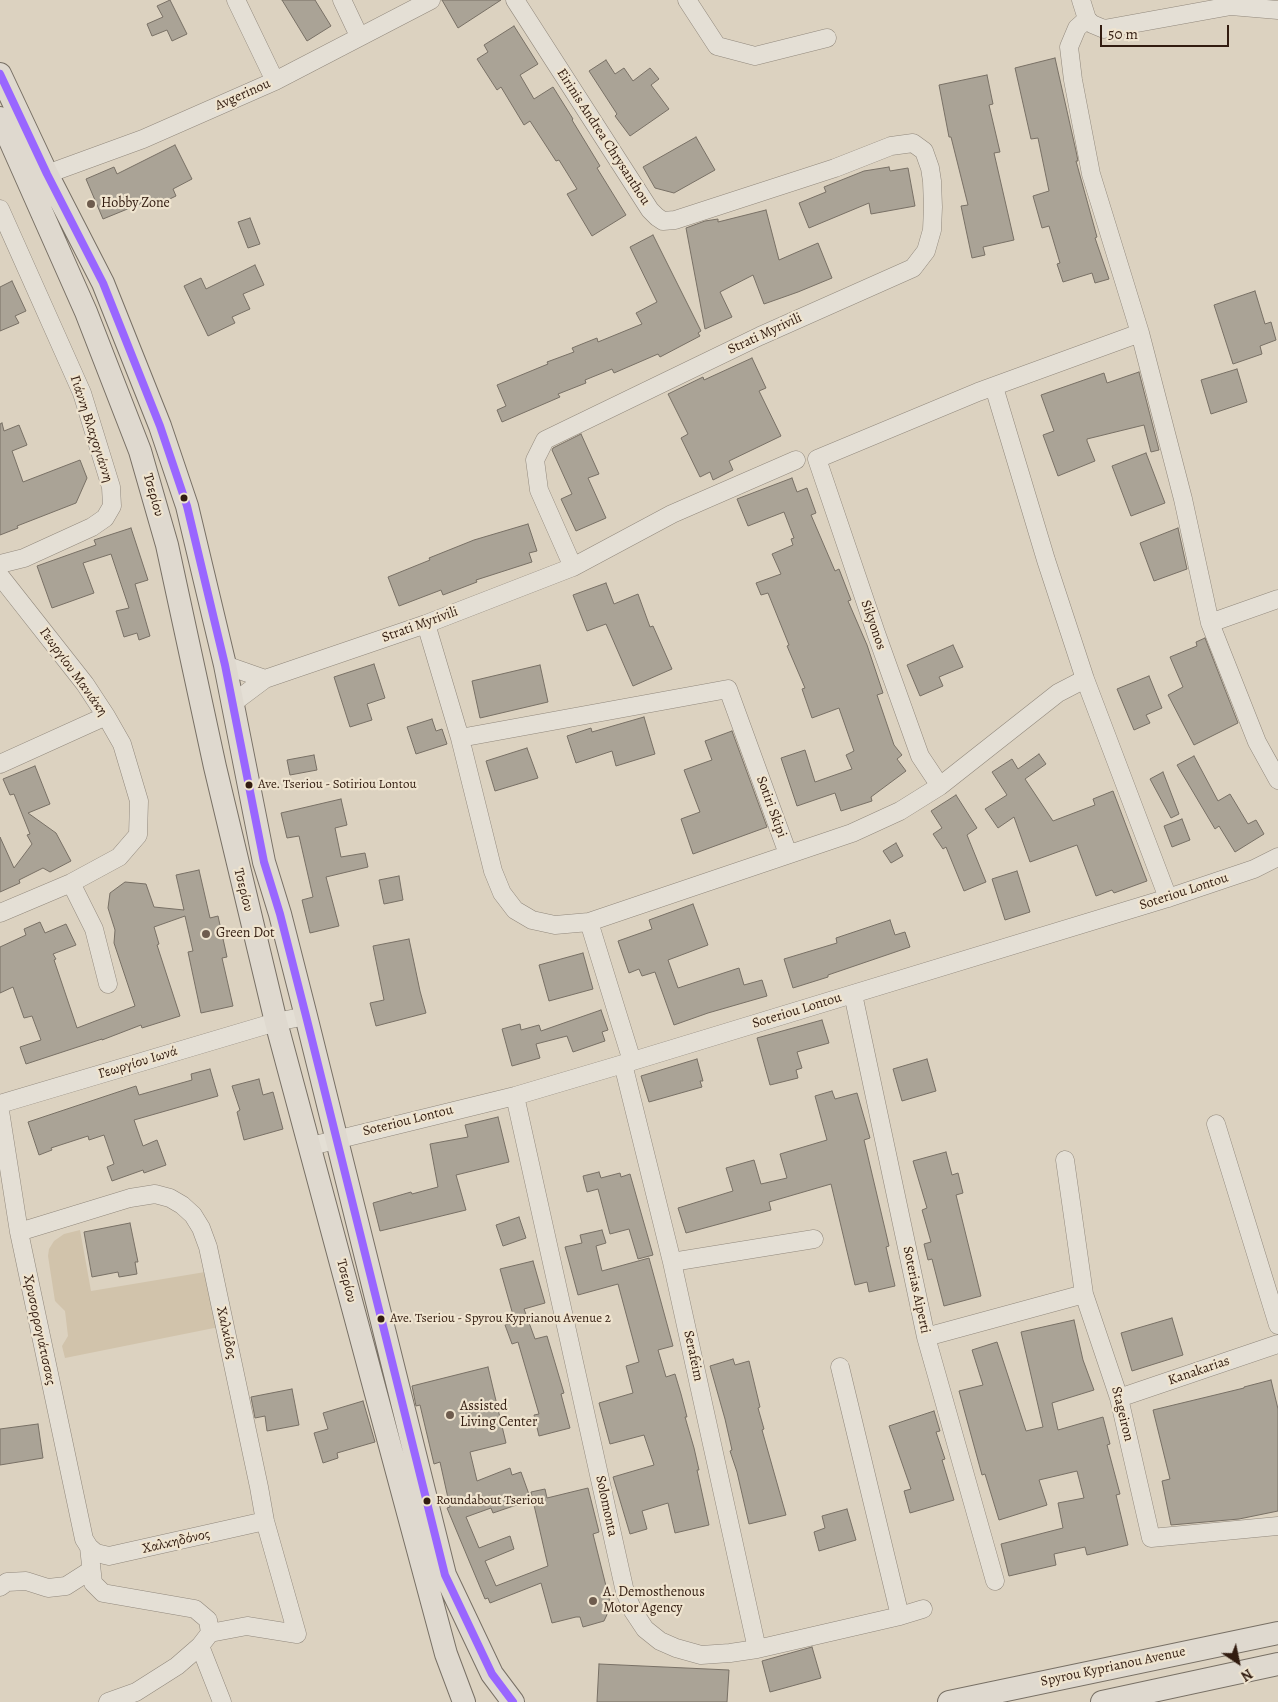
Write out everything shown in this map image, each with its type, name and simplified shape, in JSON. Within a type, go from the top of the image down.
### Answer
[{"type":"main road","name":"Τσερίου","points":[[0,74],[102,282],[160,426],[187,506],[225,664],[264,862],[280,914],[306,1016],[445,1575],[492,1674],[513,1702]]},
{"type":"main road","name":"Τσερίου","points":[[0,118],[86,312],[140,451],[167,546],[214,767],[276,1022],[311,1146],[446,1654],[464,1702]]},
{"type":"main road","name":"Spyrou Kyprianou Avenue","points":[[949,1702],[1278,1633]]},
{"type":"main road","points":[[1102,1702],[1278,1664]]},
{"type":"street","points":[[236,0],[275,81]]},
{"type":"street","points":[[342,0],[359,36]]},
{"type":"street","name":"Avgerinou","points":[[48,174],[143,139],[275,81],[431,0]]},
{"type":"street","name":"Eirinis Andrea Chrysanthou","points":[[515,0],[650,210],[663,221],[676,220],[835,168]]},
{"type":"street","points":[[687,0],[717,46],[755,56],[827,38]]},
{"type":"street","points":[[1081,0],[1087,19],[1092,24],[1104,29],[1231,6],[1278,10]]},
{"type":"street","points":[[1087,19],[1077,28],[1069,47],[1073,80],[1092,174],[1140,333],[1183,499],[1210,623],[1257,742],[1278,780]]},
{"type":"street","name":"Strati Myrivili","points":[[574,567],[539,490],[535,460],[545,440],[760,336],[913,268],[926,251],[932,230],[933,207],[930,168],[924,151],[913,143],[891,146],[835,168]]},
{"type":"street","name":"Γιάννη Βλαχογιάννη","points":[[0,209],[82,393],[111,487],[112,506],[105,518],[92,527],[24,558],[0,564]]},
{"type":"street","points":[[1140,333],[994,386],[1046,560],[1085,679],[1168,898]]},
{"type":"street","name":"Sikyonos","points":[[940,786],[920,756],[817,459],[994,386]]},
{"type":"street","name":"Strati Myrivili","points":[[233,703],[265,679],[426,624],[574,567],[672,514],[796,460]]},
{"type":"street","name":"Γεωργίου Μανιάκη","points":[[0,576],[85,684],[106,716],[122,744],[140,802],[138,835],[119,857],[71,883]]},
{"type":"street","points":[[1210,623],[1278,598]]},
{"type":"street","points":[[426,624],[460,738],[486,844],[502,893],[515,910],[532,920],[555,925],[588,922],[788,854]]},
{"type":"street","points":[[225,664],[265,679]]},
{"type":"street","name":"Sotiri Skipi","points":[[460,738],[728,690],[788,854],[852,834],[900,811],[940,786],[1058,693],[1085,679]]},
{"type":"street","points":[[0,764],[106,716]]},
{"type":"street","name":"Soteriou Lontou","points":[[311,1146],[515,1096],[628,1063],[1168,898],[1254,869],[1278,857]]},
{"type":"street","points":[[0,913],[71,883],[94,929],[108,984]]},
{"type":"street","name":"Serafeim","points":[[588,922],[628,1063],[757,1649]]},
{"type":"street","name":"Soterias Aiperti","points":[[853,994],[926,1337],[995,1581]]},
{"type":"street","name":"Γεωργίου Ιωνά","points":[[0,1104],[276,1022],[306,1016]]},
{"type":"street","name":"Solomonta","points":[[515,1096],[625,1592],[630,1605],[645,1629],[660,1640],[676,1648],[701,1655],[730,1653],[757,1649],[923,1609]]},
{"type":"street","name":"Χρυσορρογιάτισσας","points":[[0,1111],[19,1232],[80,1526],[89,1547],[91,1570]]},
{"type":"street","points":[[1216,1124],[1278,1325]]},
{"type":"street","name":"Stageiron","points":[[1065,1160],[1084,1294],[1120,1398],[1152,1538],[1278,1526]]},
{"type":"street","name":"Χαλκίδος","points":[[19,1232],[130,1198],[155,1194],[170,1198],[182,1205],[193,1215],[202,1228],[208,1247],[265,1522],[296,1634],[247,1626],[205,1640]]},
{"type":"street","points":[[672,1262],[814,1239]]},
{"type":"street","points":[[926,1337],[1084,1294]]},
{"type":"street","name":"Kanakarias","points":[[1120,1398],[1278,1344]]},
{"type":"street","points":[[840,1367],[900,1616]]},
{"type":"street","name":"Χαλκηδόνος","points":[[89,1547],[103,1556],[122,1555],[265,1522]]},
{"type":"street","points":[[0,1587],[7,1582],[26,1581],[48,1588],[66,1586],[91,1570],[93,1583],[103,1593],[195,1609],[208,1620],[205,1640],[222,1702]]},
{"type":"street","points":[[108,1702],[136,1692],[177,1666],[205,1640]]},
{"type":"shaded area","points":[[80,1230],[91,1291],[205,1272],[219,1327],[65,1358],[62,1346],[68,1336],[65,1311],[55,1301],[48,1256],[49,1249],[54,1241],[64,1234]]},
{"type":"building","points":[[170,0],[187,34],[172,41],[167,30],[152,36],[147,24],[163,17],[157,6]]},
{"type":"building","points":[[282,0],[315,0],[331,26],[307,41]]},
{"type":"building","points":[[442,0],[501,0],[458,28]]},
{"type":"building","points":[[514,26],[538,64],[520,75],[534,99],[553,87],[600,166],[597,168],[626,215],[592,236],[567,194],[577,189],[559,160],[556,161],[530,121],[524,125],[501,87],[497,90],[477,59],[488,52],[484,45]]},
{"type":"building","points":[[1055,58],[1078,161],[1076,161],[1097,237],[1095,238],[1109,279],[1095,283],[1092,273],[1063,282],[1057,264],[1060,263],[1049,226],[1042,228],[1033,196],[1049,191],[1038,138],[1031,139],[1015,68]]},
{"type":"building","points":[[606,60],[615,74],[624,68],[633,81],[650,68],[659,79],[651,85],[669,109],[630,136],[615,116],[617,114],[589,71]]},
{"type":"building","points":[[987,75],[993,104],[989,105],[1000,152],[994,153],[1014,240],[983,247],[985,255],[972,258],[961,206],[968,205],[951,137],[949,137],[939,85]]},
{"type":"building","points":[[696,137],[715,170],[674,193],[655,188],[643,167]]},
{"type":"building","points":[[175,145],[192,179],[173,189],[176,196],[151,208],[147,201],[103,219],[86,179],[114,167],[117,174]]},
{"type":"building","points":[[889,167],[890,171],[908,168],[915,206],[871,214],[869,203],[809,228],[799,203],[826,192],[824,187],[864,171]]},
{"type":"building","points":[[766,210],[779,260],[818,243],[832,278],[764,304],[753,275],[720,292],[732,317],[705,329],[686,228],[705,221],[718,219],[718,222]]},
{"type":"building","points":[[250,218],[260,244],[248,248],[238,222]]},
{"type":"building","points":[[653,235],[701,331],[698,333],[700,336],[660,357],[658,354],[614,373],[612,369],[585,380],[586,383],[558,394],[560,397],[502,422],[497,410],[506,406],[497,385],[574,352],[572,348],[597,338],[598,342],[642,324],[636,313],[657,302],[630,247]]},
{"type":"building","points":[[255,265],[264,285],[243,294],[250,309],[232,317],[235,323],[208,336],[184,286],[201,278],[206,289]]},
{"type":"building","points":[[12,281],[26,311],[15,316],[19,323],[0,331],[0,287]]},
{"type":"building","points":[[1255,291],[1265,324],[1271,322],[1276,340],[1260,346],[1262,354],[1233,364],[1214,305]]},
{"type":"building","points":[[752,358],[766,388],[759,391],[781,436],[729,461],[733,470],[713,480],[710,472],[700,477],[681,438],[688,434],[668,394],[703,377],[704,380]]},
{"type":"building","points":[[1237,369],[1247,402],[1211,414],[1201,380]]},
{"type":"building","points":[[1139,372],[1159,450],[1151,452],[1144,425],[1087,439],[1095,461],[1058,476],[1043,435],[1054,431],[1041,395],[1104,373],[1107,383]]},
{"type":"building","points":[[2,423],[4,431],[19,425],[27,445],[12,451],[23,482],[80,460],[87,478],[76,503],[17,526],[18,528],[0,535],[0,424]]},
{"type":"building","points":[[581,434],[599,474],[588,478],[606,518],[576,531],[561,499],[572,494],[552,450]]},
{"type":"building","points":[[1146,453],[1165,503],[1131,516],[1112,466]]},
{"type":"building","points":[[792,478],[797,492],[807,488],[816,513],[811,515],[835,571],[839,569],[851,600],[848,601],[867,645],[883,693],[877,695],[894,745],[902,755],[897,759],[906,771],[871,797],[872,801],[841,811],[835,793],[797,806],[781,758],[805,750],[815,782],[852,769],[846,755],[854,751],[839,708],[812,718],[802,689],[805,688],[787,646],[789,645],[768,593],[761,595],[756,583],[781,574],[772,554],[793,545],[791,539],[794,538],[784,512],[748,526],[737,499]]},
{"type":"building","points":[[528,524],[537,551],[529,553],[532,562],[476,580],[477,582],[443,595],[441,590],[399,606],[388,577],[474,540]]},
{"type":"building","points":[[131,528],[148,580],[135,584],[150,636],[139,640],[137,633],[124,637],[116,611],[129,608],[111,554],[83,563],[94,593],[52,608],[37,566],[96,545],[94,540]]},
{"type":"building","points":[[1178,528],[1187,569],[1154,581],[1140,543]]},
{"type":"building","points":[[606,583],[614,604],[638,594],[650,627],[653,626],[672,669],[633,686],[606,624],[587,631],[573,595]]},
{"type":"building","points":[[1205,638],[1238,723],[1194,745],[1168,695],[1183,687],[1170,657],[1197,646],[1196,642]]},
{"type":"building","points":[[953,645],[963,667],[939,677],[943,686],[920,696],[907,665]]},
{"type":"building","points":[[374,664],[385,698],[367,704],[372,720],[350,727],[334,677]]},
{"type":"building","points":[[540,665],[548,702],[480,718],[472,681]]},
{"type":"building","points":[[1149,676],[1162,708],[1146,715],[1150,723],[1134,730],[1117,689]]},
{"type":"building","points":[[644,717],[655,754],[616,766],[612,751],[576,763],[567,736],[591,728],[592,732]]},
{"type":"building","points":[[432,719],[436,731],[442,729],[447,744],[416,754],[407,727]]},
{"type":"building","points":[[732,731],[767,827],[693,854],[681,819],[700,812],[684,770],[712,760],[705,741]]},
{"type":"building","points":[[527,748],[538,778],[495,791],[486,761]]},
{"type":"building","points":[[1039,754],[1046,764],[1025,779],[1053,821],[1095,805],[1093,799],[1113,791],[1147,881],[1114,893],[1112,890],[1096,896],[1077,845],[1030,862],[1014,817],[998,828],[985,809],[1007,795],[992,772],[1012,759],[1018,769]]},
{"type":"building","points":[[314,755],[317,770],[290,775],[287,760]]},
{"type":"building","points":[[1194,756],[1218,801],[1230,794],[1248,824],[1256,820],[1264,834],[1235,852],[1219,826],[1215,829],[1177,765]]},
{"type":"building","points":[[35,766],[50,804],[28,813],[56,833],[71,861],[50,872],[43,868],[19,880],[20,883],[0,892],[0,837],[14,868],[32,844],[27,835],[30,834],[14,794],[10,795],[3,779]]},
{"type":"building","points":[[1163,772],[1179,814],[1171,818],[1150,779]]},
{"type":"building","points":[[956,795],[977,828],[967,835],[986,882],[964,891],[946,847],[943,849],[933,834],[942,828],[931,811]]},
{"type":"building","points":[[341,799],[347,825],[335,828],[341,857],[365,853],[368,867],[326,877],[339,926],[310,933],[302,900],[313,897],[299,836],[287,838],[281,813]]},
{"type":"building","points":[[1182,819],[1190,840],[1172,847],[1164,826]]},
{"type":"building","points":[[896,843],[903,856],[891,863],[883,851]]},
{"type":"building","points":[[199,870],[210,918],[218,916],[227,957],[222,958],[233,1006],[201,1013],[188,952],[193,951],[185,916],[154,927],[159,944],[157,945],[180,1016],[142,1028],[141,1025],[102,1040],[26,1064],[20,1047],[41,1040],[32,1016],[24,1018],[13,987],[0,993],[0,947],[26,935],[24,929],[40,922],[45,933],[66,924],[76,945],[53,954],[77,1028],[135,1006],[114,943],[115,930],[108,908],[110,893],[125,882],[146,884],[154,907],[184,910],[176,875]]},
{"type":"building","points":[[1017,871],[1030,912],[1005,920],[992,879]]},
{"type":"building","points":[[399,876],[403,900],[384,904],[379,880]]},
{"type":"building","points":[[693,904],[708,945],[668,960],[678,988],[739,968],[744,985],[762,980],[767,996],[674,1025],[655,972],[642,976],[639,969],[629,973],[618,941],[652,929],[649,920]]},
{"type":"building","points":[[890,920],[895,935],[905,932],[910,947],[793,988],[784,959],[837,943],[836,938]]},
{"type":"building","points":[[409,939],[426,1013],[376,1026],[370,1003],[384,1000],[373,946]]},
{"type":"building","points":[[583,953],[593,989],[549,1001],[539,965]]},
{"type":"building","points":[[601,1010],[608,1030],[602,1032],[605,1041],[573,1052],[567,1036],[536,1044],[540,1058],[512,1066],[502,1029],[520,1024],[521,1030],[539,1025],[541,1031]]},
{"type":"building","points":[[822,1020],[829,1043],[797,1052],[802,1068],[796,1070],[798,1078],[770,1085],[757,1038]]},
{"type":"building","points":[[697,1059],[703,1081],[700,1081],[702,1087],[649,1102],[641,1076]]},
{"type":"building","points":[[927,1059],[936,1091],[902,1101],[893,1069]]},
{"type":"building","points":[[210,1069],[218,1096],[134,1120],[143,1146],[157,1140],[166,1165],[144,1173],[143,1170],[112,1181],[107,1167],[114,1164],[104,1135],[89,1140],[88,1136],[51,1148],[52,1150],[39,1155],[28,1122],[136,1086],[139,1095],[192,1080],[191,1074]]},
{"type":"building","points":[[259,1079],[263,1095],[273,1092],[283,1129],[244,1140],[237,1112],[240,1110],[232,1086]]},
{"type":"building","points":[[832,1091],[835,1099],[857,1093],[870,1138],[864,1140],[889,1246],[886,1247],[895,1286],[869,1292],[867,1282],[855,1285],[831,1184],[769,1202],[771,1210],[686,1233],[678,1208],[733,1191],[726,1168],[754,1160],[761,1184],[787,1178],[780,1154],[827,1140],[815,1096]]},
{"type":"building","points":[[498,1117],[509,1162],[456,1175],[466,1210],[380,1231],[373,1203],[411,1192],[412,1194],[438,1187],[430,1144],[468,1137],[465,1125]]},
{"type":"building","points":[[946,1152],[952,1175],[958,1173],[963,1193],[956,1195],[981,1296],[944,1306],[932,1259],[928,1260],[924,1244],[931,1242],[922,1210],[927,1208],[913,1161]]},
{"type":"building","points":[[599,1172],[601,1178],[620,1173],[621,1177],[630,1174],[653,1255],[638,1259],[629,1229],[610,1234],[598,1189],[587,1192],[583,1176]]},
{"type":"building","points":[[519,1217],[526,1238],[503,1246],[496,1225]]},
{"type":"building","points":[[130,1223],[138,1262],[135,1262],[137,1274],[119,1277],[118,1272],[92,1277],[84,1232]]},
{"type":"building","points":[[602,1230],[606,1243],[596,1246],[602,1271],[649,1258],[673,1346],[658,1350],[666,1377],[675,1374],[681,1394],[699,1470],[697,1470],[709,1525],[675,1533],[668,1503],[642,1511],[647,1529],[630,1534],[613,1477],[654,1465],[644,1435],[610,1444],[599,1403],[633,1393],[626,1366],[639,1362],[618,1284],[578,1295],[565,1247],[582,1243],[580,1235]]},
{"type":"building","points":[[533,1261],[545,1303],[524,1309],[535,1339],[547,1336],[564,1393],[561,1394],[570,1428],[539,1436],[534,1415],[539,1414],[518,1342],[512,1344],[505,1325],[515,1322],[500,1269]]},
{"type":"building","points":[[1172,1318],[1183,1355],[1132,1371],[1121,1333]]},
{"type":"building","points":[[1074,1320],[1083,1360],[1094,1390],[1052,1403],[1058,1430],[1103,1417],[1110,1444],[1107,1445],[1120,1494],[1116,1495],[1128,1545],[1087,1555],[1085,1547],[1054,1554],[1056,1565],[1009,1576],[1001,1544],[1063,1528],[1058,1503],[1084,1498],[1077,1471],[1039,1480],[1047,1505],[999,1520],[985,1474],[982,1475],[959,1391],[983,1385],[972,1350],[997,1342],[1026,1431],[1043,1427],[1021,1332]]},
{"type":"building","points":[[733,1359],[735,1365],[749,1361],[760,1407],[758,1408],[764,1429],[762,1430],[786,1515],[749,1524],[730,1451],[732,1450],[725,1419],[710,1366]]},
{"type":"building","points":[[488,1367],[506,1443],[470,1452],[477,1481],[510,1468],[512,1475],[521,1472],[531,1500],[493,1513],[491,1508],[466,1517],[479,1548],[510,1536],[514,1549],[485,1561],[496,1586],[548,1566],[531,1492],[545,1489],[547,1498],[588,1488],[599,1532],[593,1534],[611,1606],[604,1621],[583,1627],[580,1617],[552,1623],[541,1583],[490,1603],[488,1598],[485,1599],[447,1508],[450,1507],[440,1462],[434,1464],[420,1405],[416,1406],[412,1386]]},
{"type":"building","points":[[1271,1380],[1278,1409],[1278,1511],[1239,1519],[1171,1525],[1162,1481],[1170,1479],[1153,1410]]},
{"type":"building","points":[[292,1389],[299,1425],[267,1431],[265,1416],[255,1418],[251,1397]]},
{"type":"building","points":[[363,1401],[375,1442],[337,1453],[338,1458],[323,1463],[314,1433],[328,1429],[323,1413]]},
{"type":"building","points":[[934,1411],[940,1431],[936,1432],[945,1459],[942,1460],[954,1500],[910,1513],[904,1491],[911,1489],[889,1426]]},
{"type":"building","points":[[38,1424],[43,1458],[0,1465],[0,1429]]},
{"type":"building","points":[[847,1509],[856,1540],[819,1551],[814,1532],[825,1528],[822,1516]]},
{"type":"building","points":[[812,1647],[821,1678],[770,1692],[762,1661]]},
{"type":"building","points":[[599,1664],[729,1670],[727,1702],[597,1702]]},
{"type":"transit line","points":[[0,74],[47,174],[103,283],[160,426],[187,506],[225,665],[264,862],[280,914],[306,1016],[445,1575],[492,1674],[513,1702]]},
{"type":"place","name":"Hobby Zone","points":[[91,204]]},
{"type":"place","name":"Ave. Tseriou - Sotiriou Lontou","points":[[249,785]]},
{"type":"place","name":"Green Dot","points":[[206,934]]},
{"type":"place","name":"Ave. Tseriou - Spyrou Kyprianou Avenue 2","points":[[381,1319]]},
{"type":"place","name":"Assisted Living Center","points":[[450,1415]]},
{"type":"place","name":"Roundabout Tseriou","points":[[427,1501]]},
{"type":"place","name":"A. Demosthenous Motor Agency","points":[[593,1601]]}]
